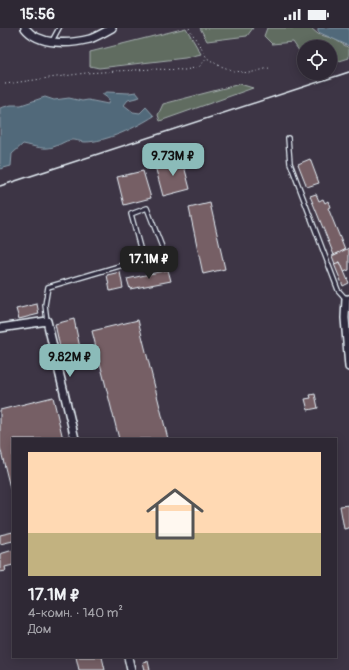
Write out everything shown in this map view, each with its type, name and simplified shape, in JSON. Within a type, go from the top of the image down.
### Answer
[{"type":"street","points":[[25,28],[29,33],[43,41],[52,42],[89,39],[112,28]]},
{"type":"street","points":[[348,298],[345,318],[349,367]]},
{"type":"street","points":[[0,328],[47,321],[75,438]]},
{"type":"street","points":[[128,658],[131,670]]},
{"type":"lane","points":[[52,42],[59,28]]},
{"type":"lane","points":[[288,138],[292,170],[338,290],[348,298]]},
{"type":"lane","points":[[47,321],[45,305],[48,287],[143,259],[147,262],[164,258],[162,247],[147,208],[131,214],[143,259]]},
{"type":"path","points":[[189,28],[208,58],[223,67],[234,71],[248,73],[269,68]]},
{"type":"path","points":[[5,84],[102,72],[153,69],[185,70],[199,67],[208,58]]},
{"type":"green space","points":[[186,28],[201,54],[185,58],[99,68],[90,66],[90,52]]},
{"type":"green space","points":[[200,28],[253,28],[247,36],[207,41]]},
{"type":"green space","points":[[267,28],[311,28],[318,34],[336,40],[297,40],[297,48],[293,42],[272,44],[264,36]]},
{"type":"green space","points":[[337,41],[349,48],[349,58],[337,62]]},
{"type":"green space","points":[[240,84],[253,88],[160,121],[158,115],[163,104]]},
{"type":"water","points":[[318,28],[349,28],[349,46],[337,40],[318,32]]},
{"type":"water","points":[[107,92],[136,92],[140,97],[128,100],[124,105],[133,112],[140,113],[146,107],[154,116],[139,125],[112,137],[85,142],[70,140],[48,148],[40,148],[23,144],[12,154],[11,166],[0,169],[0,108],[11,105],[21,105],[45,97],[54,100],[69,98],[108,104],[109,99],[102,94]]},
{"type":"building","points":[[182,158],[190,189],[163,196],[155,166]]},
{"type":"building","points":[[310,159],[319,183],[307,187],[298,164]]},
{"type":"building","points":[[143,171],[151,198],[124,205],[117,177]]},
{"type":"building","points":[[316,194],[319,201],[323,199],[325,203],[328,201],[330,207],[328,208],[345,250],[334,255],[310,196]]},
{"type":"building","points":[[210,203],[225,269],[203,274],[189,208]]},
{"type":"building","points":[[349,248],[349,270],[344,272],[340,262],[335,264],[332,256]]},
{"type":"building","points":[[340,262],[349,283],[343,286],[334,264]]},
{"type":"building","points":[[168,270],[171,281],[130,289],[127,279]]},
{"type":"building","points":[[120,272],[123,288],[110,291],[107,275]]},
{"type":"building","points":[[37,304],[39,314],[19,319],[16,309]]},
{"type":"building","points":[[74,319],[80,348],[61,352],[55,324]]},
{"type":"building","points":[[138,320],[168,438],[119,438],[92,331]]},
{"type":"building","points":[[315,394],[318,408],[308,410],[305,399],[311,398],[310,395]]},
{"type":"building","points":[[53,397],[63,438],[12,438],[12,496],[0,447],[0,410]]},
{"type":"building","points":[[349,505],[349,528],[344,529],[340,506]]},
{"type":"building","points":[[12,532],[12,541],[0,544],[0,535]]},
{"type":"building","points":[[12,550],[12,565],[5,567],[6,571],[0,572],[0,554]]},
{"type":"building","points":[[76,658],[102,658],[105,670],[79,670]]},
{"type":"building","points":[[148,661],[150,670],[145,670],[143,662]]},
{"type":"railway","points":[[0,186],[349,72]]}]
